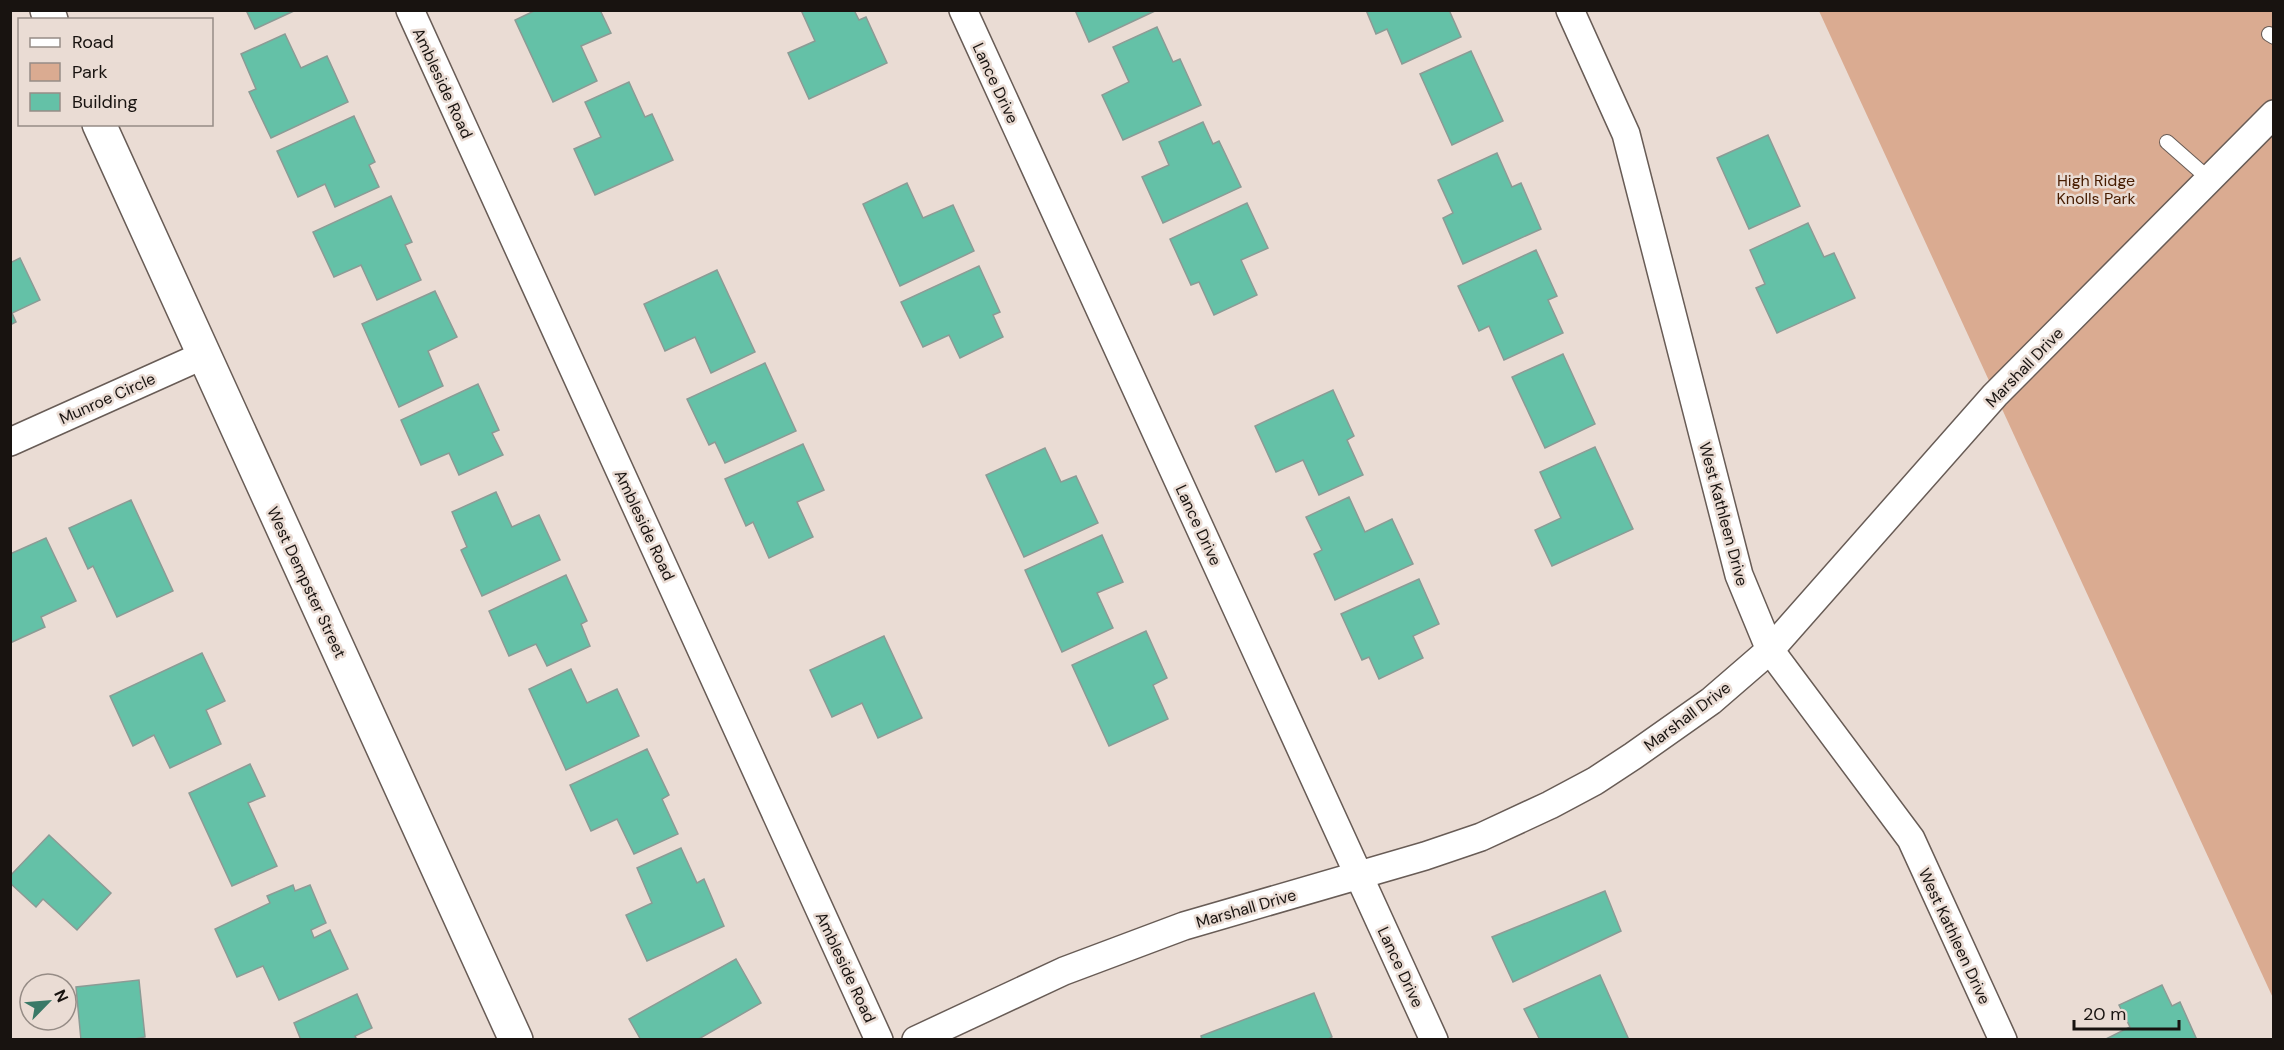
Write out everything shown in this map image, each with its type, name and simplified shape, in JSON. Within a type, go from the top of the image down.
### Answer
[{"type":"main road","name":"West Dempster Street","points":[[100,126],[516,1040]]},
{"type":"street","name":"Ambleside Road","points":[[410,10],[879,1040]]},
{"type":"street","name":"Lance Drive","points":[[963,10],[1434,1040]]},
{"type":"street","name":"West Kathleen Drive","points":[[1570,10],[1626,134],[1738,575],[1770,650],[1911,839],[2003,1040]]},
{"type":"street","name":"Marshall Drive","points":[[916,1040],[1065,971],[1184,926],[1425,856],[1480,837],[1514,823],[1595,781],[1712,701],[1770,650],[1995,395],[2274,114]]},
{"type":"street","name":"Munroe Circle","points":[[10,442],[204,355]]},
{"type":"lane","points":[[2167,142],[2209,179]]},
{"type":"green space","name":"High Ridge Knolls Park","points":[[1819,11],[2273,11],[2273,998]]},
{"type":"building","points":[[246,10],[296,10],[255,29]]},
{"type":"building","points":[[536,10],[600,10],[611,33],[581,46],[597,81],[553,102],[515,20]]},
{"type":"building","points":[[801,10],[854,10],[859,20],[866,17],[887,63],[809,99],[788,53],[815,41]]},
{"type":"building","points":[[1075,10],[1157,10],[1089,42]]},
{"type":"building","points":[[1366,10],[1449,10],[1461,37],[1402,64],[1387,29],[1376,34]]},
{"type":"building","points":[[1157,27],[1173,62],[1180,59],[1201,105],[1123,140],[1102,95],[1129,82],[1113,47]]},
{"type":"building","points":[[285,34],[301,68],[327,56],[348,102],[271,138],[249,92],[256,89],[241,54]]},
{"type":"building","points":[[1471,51],[1503,121],[1452,145],[1420,74]]},
{"type":"building","points":[[629,82],[645,117],[652,114],[673,160],[595,195],[574,149],[601,137],[585,102]]},
{"type":"building","points":[[354,116],[375,162],[369,165],[379,187],[335,207],[325,184],[298,197],[277,151]]},
{"type":"building","points":[[1203,122],[1213,144],[1219,141],[1241,187],[1163,223],[1142,177],[1169,165],[1159,142]]},
{"type":"building","points":[[1768,135],[1800,206],[1749,229],[1717,158]]},
{"type":"building","points":[[1497,153],[1512,187],[1521,183],[1541,229],[1463,264],[1443,218],[1453,213],[1438,180]]},
{"type":"building","points":[[907,183],[923,218],[953,205],[974,251],[900,286],[863,204]]},
{"type":"building","points":[[391,196],[412,242],[405,245],[421,280],[377,300],[361,265],[334,277],[313,232]]},
{"type":"building","points":[[1247,203],[1268,248],[1241,260],[1257,295],[1214,315],[1199,282],[1191,285],[1170,239]]},
{"type":"building","points":[[1808,223],[1824,257],[1834,253],[1855,298],[1777,333],[1756,288],[1765,284],[1750,250]]},
{"type":"building","points":[[1536,250],[1557,296],[1548,300],[1563,333],[1504,360],[1489,326],[1479,331],[1458,286]]},
{"type":"building","points":[[20,258],[40,300],[12,313],[16,322],[10,325],[10,263]]},
{"type":"building","points":[[979,266],[1000,312],[993,315],[1003,337],[960,358],[949,335],[923,347],[901,302]]},
{"type":"building","points":[[717,270],[755,352],[711,373],[695,337],[665,351],[644,304]]},
{"type":"building","points":[[435,291],[457,337],[428,351],[443,386],[399,407],[362,324]]},
{"type":"building","points":[[1563,354],[1595,424],[1545,448],[1512,377]]},
{"type":"building","points":[[765,363],[796,431],[725,463],[715,442],[709,445],[687,399]]},
{"type":"building","points":[[478,384],[499,430],[492,433],[503,455],[459,475],[449,453],[421,465],[401,420]]},
{"type":"building","points":[[1333,390],[1354,436],[1347,440],[1363,475],[1319,495],[1303,460],[1276,472],[1255,426]]},
{"type":"building","points":[[803,444],[824,490],[797,502],[813,537],[769,558],[753,522],[746,526],[725,479]]},
{"type":"building","points":[[1595,447],[1633,529],[1552,566],[1535,530],[1561,518],[1540,472]]},
{"type":"building","points":[[1045,448],[1061,482],[1076,476],[1098,523],[1024,557],[986,475]]},
{"type":"building","points":[[496,492],[512,527],[539,515],[560,560],[482,596],[461,550],[467,547],[452,512]]},
{"type":"building","points":[[1349,497],[1365,532],[1392,519],[1413,564],[1335,600],[1314,554],[1322,550],[1306,517]]},
{"type":"building","points":[[131,500],[173,591],[117,617],[93,566],[88,569],[69,528]]},
{"type":"building","points":[[1102,535],[1123,582],[1097,593],[1113,628],[1062,652],[1025,570]]},
{"type":"building","points":[[46,538],[76,601],[41,617],[45,627],[10,643],[10,554]]},
{"type":"building","points":[[566,575],[587,621],[581,624],[590,646],[547,666],[536,644],[509,656],[489,611]]},
{"type":"building","points":[[1419,579],[1439,624],[1413,636],[1423,658],[1379,679],[1369,657],[1362,660],[1341,614]]},
{"type":"building","points":[[1146,631],[1167,678],[1153,685],[1168,719],[1109,746],[1072,665]]},
{"type":"building","points":[[884,636],[922,718],[878,738],[862,703],[832,717],[810,670]]},
{"type":"building","points":[[202,653],[225,701],[206,710],[221,744],[170,768],[154,735],[133,746],[110,696]]},
{"type":"building","points":[[571,669],[587,703],[617,689],[639,736],[566,770],[529,689]]},
{"type":"building","points":[[647,749],[669,795],[662,799],[678,834],[634,854],[617,819],[591,831],[570,785]]},
{"type":"building","points":[[250,764],[265,796],[248,803],[277,866],[232,886],[189,793]]},
{"type":"building","points":[[49,835],[111,893],[77,930],[43,899],[36,907],[10,883],[10,876]]},
{"type":"building","points":[[681,848],[697,883],[704,879],[724,926],[647,961],[626,915],[652,903],[637,868]]},
{"type":"building","points":[[293,885],[295,891],[310,885],[326,923],[311,930],[314,938],[330,930],[348,969],[279,1000],[263,966],[237,977],[215,929],[270,903],[267,896]]},
{"type":"building","points":[[1605,891],[1621,931],[1513,982],[1492,937]]},
{"type":"building","points":[[736,959],[761,1003],[697,1040],[641,1040],[629,1019]]},
{"type":"building","points":[[1600,975],[1629,1040],[1540,1040],[1524,1009]]},
{"type":"building","points":[[139,980],[145,1037],[129,1040],[81,1040],[78,987]]},
{"type":"building","points":[[2162,985],[2172,1006],[2180,1002],[2197,1040],[2104,1040],[2130,1027],[2119,1005]]},
{"type":"building","points":[[1314,993],[1332,1037],[1326,1040],[1202,1040],[1201,1036]]},
{"type":"building","points":[[357,994],[372,1028],[355,1036],[357,1040],[301,1040],[294,1023]]}]
